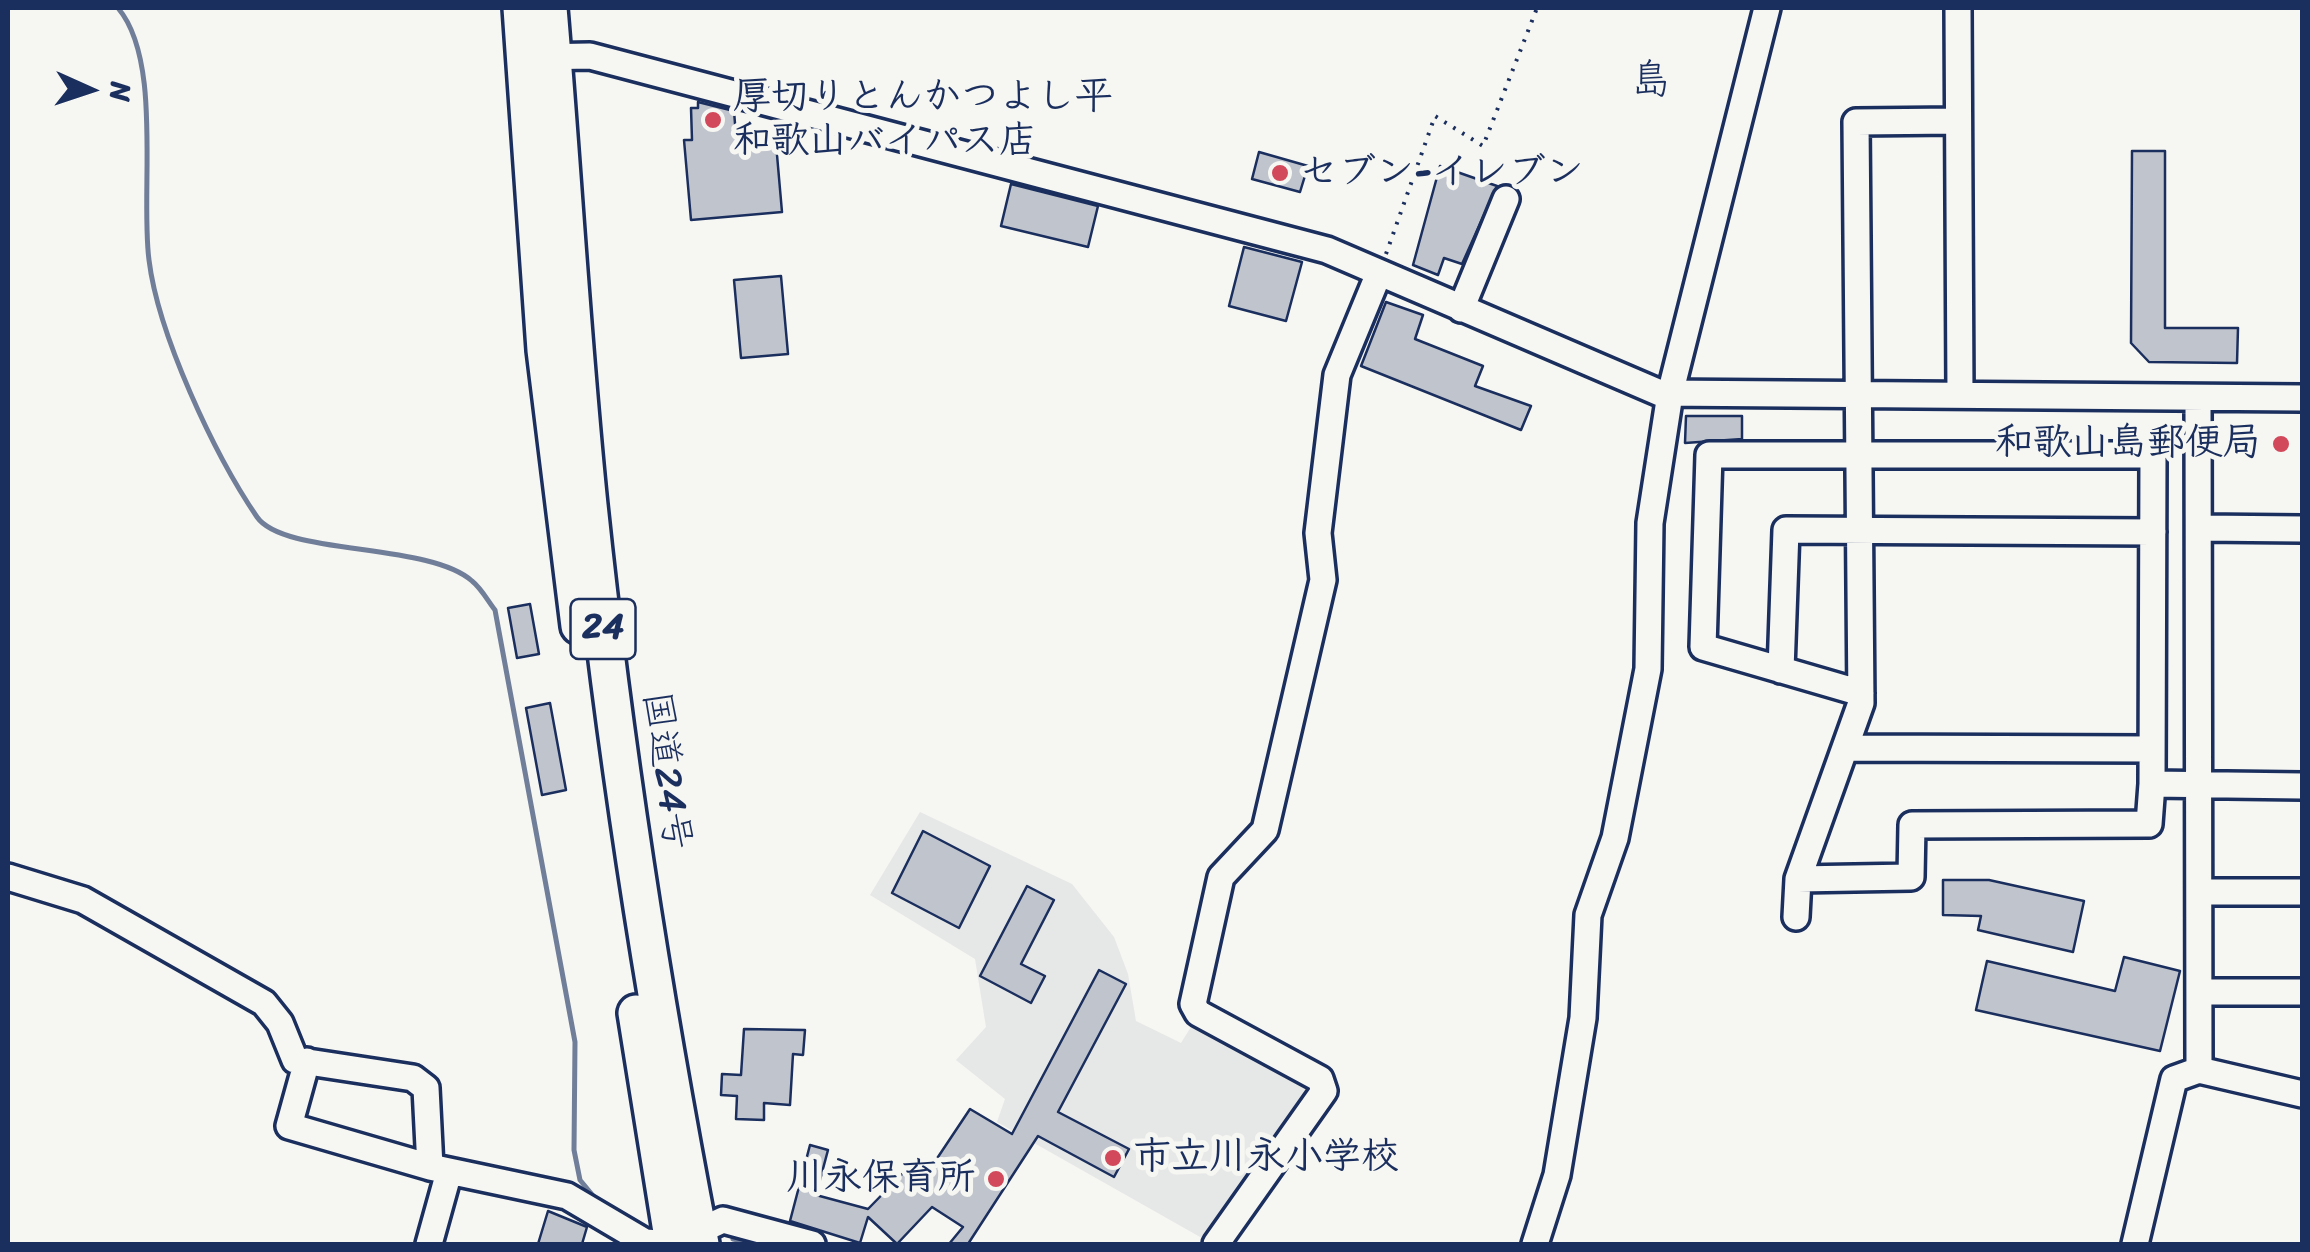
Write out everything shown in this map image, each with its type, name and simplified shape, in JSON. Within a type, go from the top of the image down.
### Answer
[{"type":"highway","name":"国道24号","points":[[521,8],[539,57]]},
{"type":"highway","name":"国道24号","points":[[549,8],[539,57],[545,350],[591,729],[686,1241]]},
{"type":"street","points":[[1535,1244],[1557,1175],[1583,1018],[1588,916],[1616,838],[1648,669],[1650,524],[1670,394],[1768,8]]},
{"type":"street","points":[[1958,8],[1960,395]]},
{"type":"street","points":[[539,57],[590,56],[1327,250],[1636,386],[1670,394],[2302,398]]},
{"type":"street","points":[[1796,917],[1798,879],[1861,693],[1862,395],[1856,122],[1956,121]]},
{"type":"street","points":[[1462,309],[1506,200]]},
{"type":"street","points":[[1216,1244],[1324,1091],[1320,1079],[1198,1013],[1193,1004],[1221,877],[1265,830],[1322,580],[1318,533],[1337,374],[1379,273]]},
{"type":"street","points":[[2198,398],[2199,1070]]},
{"type":"street","points":[[1798,879],[1912,877],[1912,825],[2149,824],[2153,455],[1709,455],[1704,647],[1861,693]]},
{"type":"street","points":[[2200,528],[2302,529]]},
{"type":"street","points":[[1781,670],[1786,530],[2153,532]]},
{"type":"street","points":[[1845,748],[2152,749]]},
{"type":"street","points":[[2152,784],[2302,786]]},
{"type":"street","points":[[8,877],[83,900],[264,1003],[280,1024],[295,1060],[414,1078],[426,1088],[439,1170],[429,1244]]},
{"type":"street","points":[[2200,892],[2302,892]]},
{"type":"street","points":[[2200,992],[2302,992]]},
{"type":"street","points":[[307,1061],[289,1126],[439,1170],[568,1196],[646,1242],[686,1241],[724,1220],[812,1244]]},
{"type":"street","points":[[2135,1244],[2174,1079],[2199,1070],[2302,1094]]},
{"type":"path","points":[[1379,273],[1435,116],[1482,146],[1537,8]]},
{"type":"shaded area","points":[[920,812],[1072,884],[1114,937],[1128,974],[1136,1021],[1181,1043],[1196,1019],[1314,1083],[1318,1093],[1209,1242],[997,1122],[1005,1099],[956,1060],[986,1027],[975,959],[870,895]]},
{"type":"building","points":[[698,102],[734,111],[736,136],[775,132],[782,212],[691,220],[684,140],[692,140],[691,108],[698,108]]},
{"type":"building","points":[[2132,151],[2165,151],[2165,328],[2238,328],[2237,363],[2149,362],[2131,343]]},
{"type":"building","points":[[1259,152],[1308,166],[1300,192],[1252,179]]},
{"type":"building","points":[[1440,166],[1497,186],[1462,264],[1444,258],[1438,275],[1413,265]]},
{"type":"building","points":[[1011,184],[1098,206],[1088,247],[1001,226]]},
{"type":"building","points":[[1244,247],[1302,262],[1286,321],[1229,306]]},
{"type":"building","points":[[781,276],[788,354],[741,358],[734,280]]},
{"type":"building","points":[[1386,302],[1423,315],[1415,339],[1483,366],[1475,386],[1531,406],[1521,430],[1361,366]]},
{"type":"building","points":[[1686,416],[1742,416],[1742,439],[1685,443]]},
{"type":"building","points":[[530,604],[539,654],[517,658],[508,608]]},
{"type":"building","points":[[550,703],[566,790],[542,795],[526,708]]},
{"type":"building","points":[[923,831],[990,866],[959,928],[892,893]]},
{"type":"building","points":[[1943,880],[1989,880],[2084,901],[2073,952],[1978,930],[1981,916],[1943,915]]},
{"type":"building","points":[[1027,886],[1054,900],[1021,964],[1045,976],[1031,1003],[980,976]]},
{"type":"building","points":[[2124,957],[2180,971],[2160,1051],[1976,1010],[1987,961],[2115,991]]},
{"type":"building","points":[[1099,970],[1126,984],[1058,1112],[1129,1149],[1114,1177],[1038,1136],[968,1244],[949,1244],[963,1227],[932,1207],[897,1244],[868,1217],[860,1243],[790,1221],[810,1145],[828,1150],[816,1195],[868,1209],[910,1166],[926,1175],[970,1109],[1012,1134]]},
{"type":"building","points":[[744,1029],[805,1030],[803,1055],[793,1054],[790,1105],[764,1103],[764,1120],[736,1119],[737,1096],[721,1095],[722,1074],[741,1075]]},
{"type":"building","points":[[548,1211],[587,1227],[582,1244],[538,1244]]},
{"type":"waterway","points":[[118,8],[132,31],[141,60],[147,129],[147,232],[154,290],[190,393],[240,491],[257,517],[272,529],[296,538],[424,560],[451,569],[475,584],[495,610],[575,1042],[574,1150],[580,1180],[599,1203]]},
{"type":"waterway","points":[[733,1239],[758,1244]]},
{"type":"place","name":"厚切りとんかつよし平 和歌山バイパス店","points":[[713,120]]},
{"type":"place","name":"セブン-イレブン","points":[[1280,173]]},
{"type":"place","name":"和歌山島郵便局","points":[[2281,444]]},
{"type":"place","name":"市立川永小学校","points":[[1113,1158]]},
{"type":"place","name":"川永保育所","points":[[996,1179]]},
{"type":"district","name":"島","points":[[1651,82]]}]
